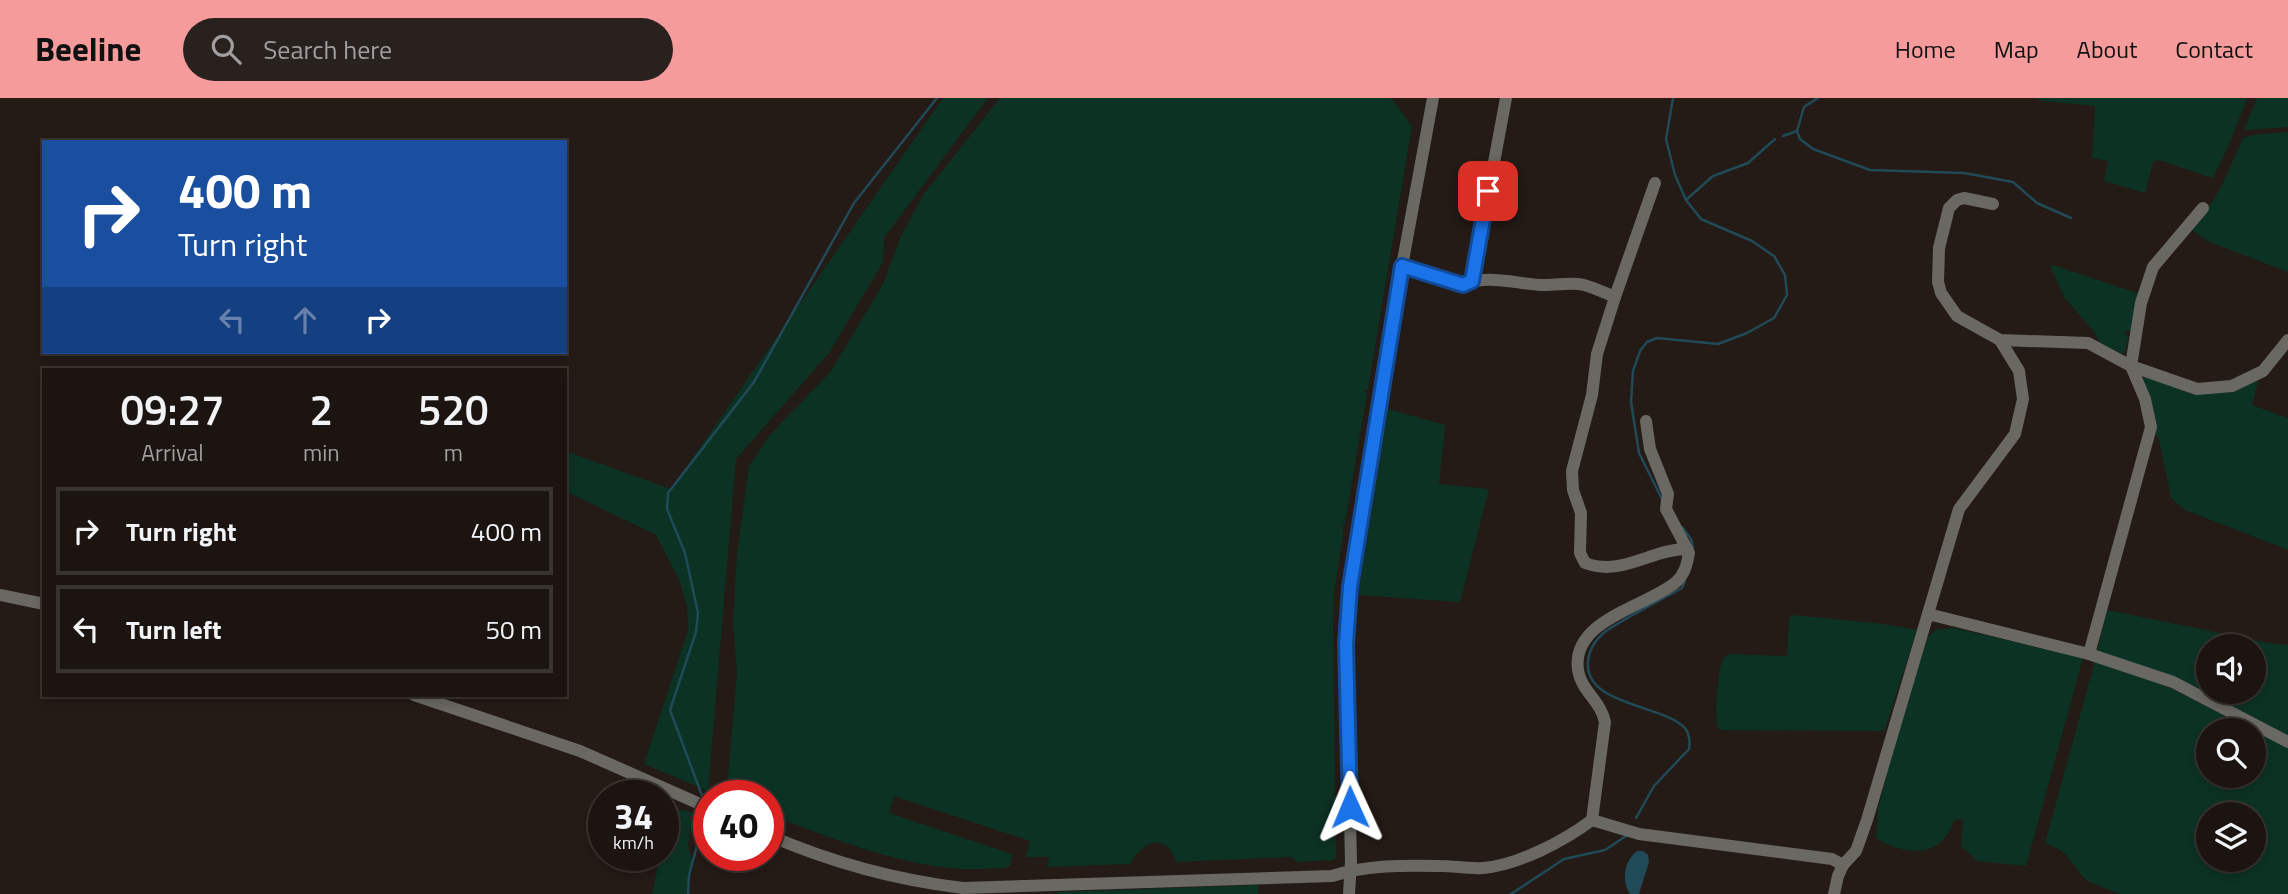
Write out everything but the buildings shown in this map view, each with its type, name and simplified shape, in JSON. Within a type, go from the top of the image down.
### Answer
[{"type":"street","points":[[1349,894],[1346,644],[1350,587],[1402,266],[1433,98]]},
{"type":"street","points":[[1472,281],[1506,98]]},
{"type":"street","points":[[1655,183],[1597,354],[1592,395],[1572,471],[1573,490],[1581,513],[1580,552],[1585,562],[1591,565],[1621,567],[1676,549],[1687,549]]},
{"type":"street","points":[[1993,204],[1964,198],[1957,200],[1949,208],[1939,248],[1938,282],[1941,293],[1957,316],[2000,340],[2088,343],[2131,366],[2197,389],[2232,386],[2263,371],[2288,341]]},
{"type":"street","points":[[2089,654],[2151,427],[2145,399],[2131,366],[2141,303],[2153,267],[2203,208]]},
{"type":"street","points":[[1402,266],[1463,285],[1472,281],[1509,280],[1544,285],[1568,283],[1586,286],[1615,297]]},
{"type":"street","points":[[1834,894],[1843,865],[1856,851],[1867,820],[1959,509],[2015,434],[2023,399],[2019,371],[2000,340]]},
{"type":"street","points":[[784,841],[841,863],[922,883],[962,888],[1332,876],[1350,870],[1438,865],[1483,867],[1508,863],[1574,834],[1592,820],[1605,722],[1603,710],[1581,684],[1578,668],[1581,648],[1599,626],[1675,583],[1686,567],[1689,553],[1667,503],[1650,449],[1646,421]]},
{"type":"street","points":[[0,595],[42,604]]},
{"type":"street","points":[[1928,614],[2089,654],[2173,682],[2288,742]]},
{"type":"street","points":[[420,697],[580,751],[693,801]]},
{"type":"street","points":[[1592,820],[1639,834],[1832,859],[1843,865]]},
{"type":"green space","points":[[943,98],[988,98],[884,238],[883,262],[829,353],[736,459],[709,780],[693,780],[693,785],[644,764],[688,630],[687,607],[680,582],[656,535],[567,492],[567,452],[671,489]]},
{"type":"green space","points":[[1000,98],[1391,98],[1412,126],[1368,389],[1364,391],[1367,394],[1334,593],[1336,858],[1333,860],[1296,862],[1292,857],[1176,862],[1166,846],[1154,843],[1141,849],[1130,864],[1047,867],[1049,857],[1026,857],[1030,841],[894,796],[889,813],[1012,854],[1010,866],[1005,868],[966,869],[936,866],[863,849],[784,820],[784,780],[728,780],[737,673],[733,623],[737,553],[749,466],[769,436],[831,371],[883,284],[901,236],[923,195]]},
{"type":"green space","points":[[2035,98],[2247,98],[2213,178],[2158,160],[2153,162],[2145,193],[2104,181],[2108,161],[2092,158],[2095,106]]},
{"type":"green space","points":[[2257,98],[2288,98],[2288,127],[2244,130]]},
{"type":"green space","points":[[2288,132],[2288,272],[2207,241],[2191,229],[2215,198],[2243,138]]},
{"type":"green space","points":[[2050,266],[2140,294],[2131,331],[2125,331],[2125,335],[2129,336],[2124,354],[2101,344],[2092,329],[2064,297]]},
{"type":"green space","points":[[2147,377],[2204,393],[2258,382],[2252,405],[2288,418],[2288,550],[2185,510],[2171,498],[2159,439],[2155,434],[2143,384],[2143,379]]},
{"type":"green space","points":[[1388,409],[1445,425],[1439,484],[1489,489],[1460,602],[1358,595]]},
{"type":"green space","points":[[2107,610],[2225,634],[2196,634],[2196,696],[2097,651]]},
{"type":"green space","points":[[1793,615],[1917,630],[1885,729],[1719,730],[1716,715],[1717,693],[1724,657],[1730,654],[1787,656],[1789,618]]},
{"type":"green space","points":[[1954,628],[2083,658],[2026,866],[1977,861],[1961,846],[1963,820],[1955,819],[1944,839],[1929,849],[1920,851],[1901,849],[1876,838],[1878,809],[1904,707],[1928,637],[1935,630]]},
{"type":"green space","points":[[2266,642],[2288,645],[2288,738],[2266,728],[2266,718],[2244,718],[2213,704],[2266,704]]},
{"type":"green space","points":[[2095,661],[2157,681],[2196,701],[2196,704],[2203,704],[2230,718],[2196,718],[2196,788],[2266,788],[2266,736],[2288,747],[2288,894],[2120,894],[2085,879],[2057,848],[2045,843]]},
{"type":"green space","points":[[679,810],[692,812],[688,844],[692,861],[687,894],[652,894],[657,871],[679,871]]},
{"type":"green space","points":[[1258,885],[1258,894],[1057,894],[1057,892]]},
{"type":"water","points":[[1637,851],[1648,855],[1649,862],[1639,894],[1630,894],[1625,883],[1625,871],[1629,860]]},
{"type":"waterway","points":[[696,780],[670,710],[696,632],[698,613],[685,553],[667,509],[668,493],[754,382],[854,203],[937,98]]},
{"type":"waterway","points":[[1662,499],[1639,453],[1631,402],[1633,371],[1640,351],[1647,342],[1657,338],[1718,344],[1747,333],[1774,318],[1787,295],[1785,275],[1774,256],[1752,241],[1701,219],[1686,200],[1675,175],[1666,139],[1673,98]]},
{"type":"waterway","points":[[1783,136],[1797,131],[1804,107],[1818,98]]},
{"type":"waterway","points":[[1797,131],[1800,139],[1813,149],[1870,170],[1964,173],[2013,182],[2037,203],[2071,218]]},
{"type":"waterway","points":[[1687,199],[1713,176],[1748,163],[1775,139]]},
{"type":"waterway","points":[[1682,527],[1691,539],[1693,548]]},
{"type":"waterway","points":[[1636,818],[1654,786],[1689,749],[1689,736],[1685,728],[1675,720],[1611,696],[1599,687],[1590,676],[1589,657],[1599,637],[1606,631],[1682,588],[1685,581]]},
{"type":"waterway","points":[[1511,894],[1564,859],[1605,850],[1626,836]]},
{"type":"waterway","points":[[688,894],[693,860]]},
{"type":"route","points":[[1350,807],[1346,644],[1350,587],[1402,266],[1463,285],[1472,281],[1488,191]]}]
